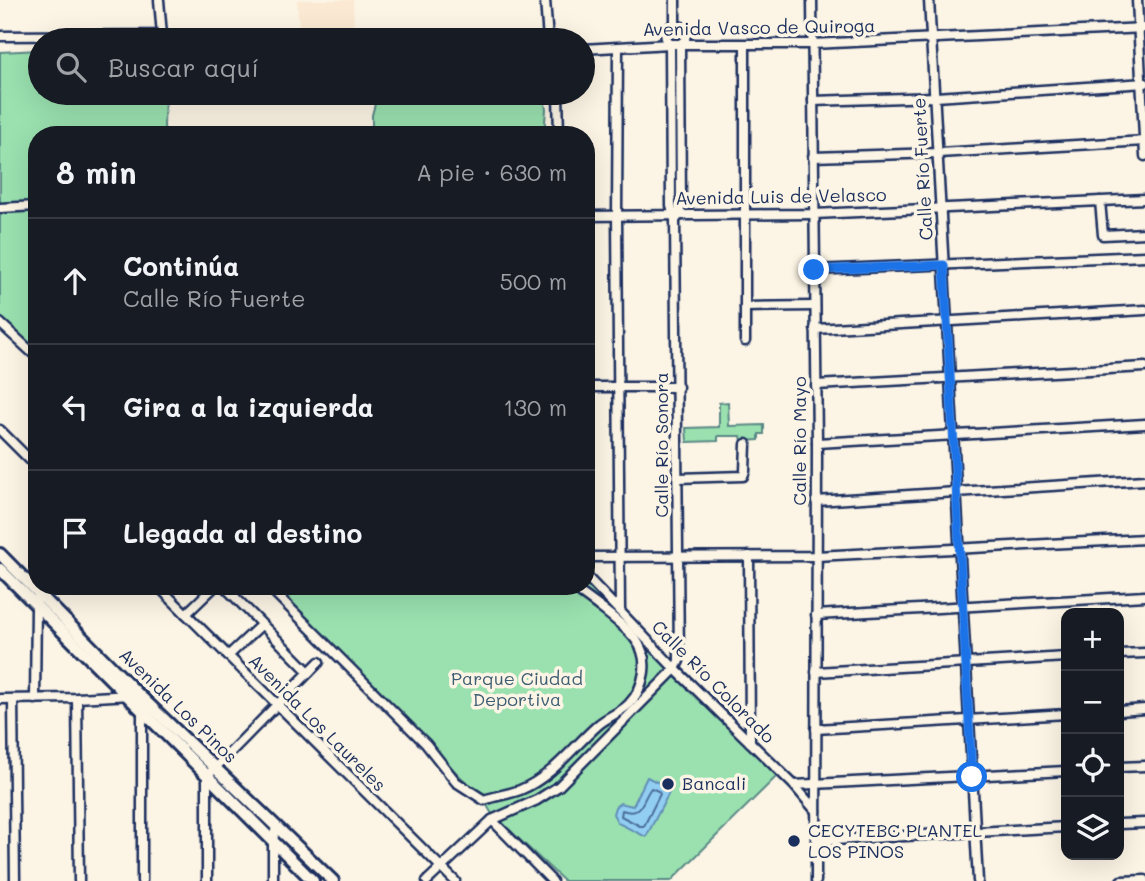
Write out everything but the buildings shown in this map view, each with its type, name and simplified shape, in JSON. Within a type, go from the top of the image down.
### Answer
[{"type":"street","points":[[159,0],[161,28]]},
{"type":"street","points":[[545,0],[547,28]]},
{"type":"street","name":"Calle Río Sonora","points":[[675,0],[675,25]]},
{"type":"street","name":"Calle Río Mayo","points":[[812,0],[817,443],[816,881]]},
{"type":"street","name":"Calle Río Fuerte","points":[[929,0],[978,881]]},
{"type":"street","points":[[1137,0],[1142,29],[1145,156]]},
{"type":"street","name":"Calle Río Sonora","points":[[675,669],[680,653],[676,217],[671,206],[670,44],[665,39],[665,33],[669,27],[675,25],[682,27],[686,33],[685,40],[680,44],[681,206],[676,217]]},
{"type":"street","name":"Avenida Vasco de Quiroga","points":[[595,49],[670,44],[812,44],[1142,29]]},
{"type":"street","points":[[0,36],[28,36]]},
{"type":"street","points":[[745,45],[745,341]]},
{"type":"street","points":[[618,48],[620,611]]},
{"type":"street","points":[[813,101],[936,97],[1143,83]]},
{"type":"street","points":[[558,105],[559,126]]},
{"type":"street","points":[[813,157],[1144,141]]},
{"type":"street","name":"Avenida Luis de Velasco","points":[[595,216],[814,214],[1145,199]]},
{"type":"street","points":[[1100,201],[1103,235],[1145,233]]},
{"type":"street","points":[[0,208],[28,206]]},
{"type":"street","points":[[814,270],[1145,256]]},
{"type":"street","points":[[744,307],[815,306]]},
{"type":"street","points":[[815,329],[1145,310]]},
{"type":"street","points":[[0,323],[28,349]]},
{"type":"street","points":[[816,385],[1145,367]]},
{"type":"street","points":[[595,387],[678,387]]},
{"type":"street","points":[[817,443],[1145,424]]},
{"type":"street","points":[[0,430],[28,458]]},
{"type":"street","points":[[678,478],[743,476],[746,444]]},
{"type":"street","points":[[816,501],[1145,480]]},
{"type":"street","points":[[595,557],[816,556],[1145,539]]},
{"type":"street","name":"Avenida Los Pinos","points":[[0,554],[28,578]]},
{"type":"street","points":[[749,556],[750,742]]},
{"type":"street","name":"Avenida Los Pinos","points":[[0,569],[145,706],[216,767],[332,881]]},
{"type":"street","name":"Calle Río Colorado","points":[[595,585],[675,669],[794,785],[816,811]]},
{"type":"street","points":[[35,699],[36,605],[39,595]]},
{"type":"street","name":"Avenida Los Pinos","points":[[46,595],[132,694]]},
{"type":"street","name":"Avenida Los Laureles","points":[[167,595],[455,881]]},
{"type":"street","points":[[186,614],[206,595]]},
{"type":"street","points":[[233,595],[309,672]]},
{"type":"street","points":[[277,595],[436,754],[451,776],[484,800],[520,790],[549,772],[600,723],[628,705],[640,688],[645,673],[637,640],[584,595]]},
{"type":"street","points":[[816,615],[1145,596]]},
{"type":"street","points":[[228,656],[261,625]]},
{"type":"street","points":[[1124,654],[1145,653]]},
{"type":"street","points":[[816,672],[1061,657]]},
{"type":"street","points":[[207,881],[206,776],[319,662]]},
{"type":"street","points":[[427,881],[492,820],[537,800],[559,786],[675,669]]},
{"type":"street","points":[[0,699],[132,694]]},
{"type":"street","points":[[78,698],[79,881]]},
{"type":"street","points":[[13,699],[15,881]]},
{"type":"street","points":[[142,881],[145,706]]},
{"type":"street","name":"Avenida Los Pinos","points":[[145,706],[206,776],[313,881]]},
{"type":"street","points":[[1124,711],[1145,709]]},
{"type":"street","points":[[816,729],[1061,714]]},
{"type":"street","points":[[1124,767],[1145,766]]},
{"type":"street","points":[[794,785],[1061,771]]},
{"type":"street","points":[[492,820],[552,881]]},
{"type":"street","points":[[1124,824],[1145,823]]},
{"type":"street","points":[[273,881],[273,840],[276,827]]},
{"type":"street","points":[[816,841],[1061,827]]},
{"type":"street","points":[[1121,881],[1145,880]]},
{"type":"shaded area","points":[[297,0],[353,0],[354,25],[299,26]]},
{"type":"green space","points":[[28,51],[28,105],[165,105],[164,126],[28,126],[28,349],[0,323],[0,52]]},
{"type":"green space","points":[[375,105],[545,105],[546,109],[545,126],[372,126]]},
{"type":"green space","points":[[728,402],[729,426],[764,425],[764,434],[759,434],[759,440],[742,441],[741,436],[718,436],[718,441],[687,442],[686,428],[719,427],[719,403]]},
{"type":"green space","name":"Parque Ciudad Deportiva","points":[[595,591],[777,776],[671,881],[564,881],[501,822],[497,823],[484,800],[277,595],[595,595]]},
{"type":"water","points":[[647,777],[671,789],[646,837],[618,823],[613,814],[620,803],[633,806]]},
{"type":"place","name":"Bancali","points":[[668,784]]},
{"type":"place","name":"CECYTEBC PLANTEL LOS PINOS","points":[[794,841]]},
{"type":"route","points":[[814,270],[944,265],[972,777]]}]
